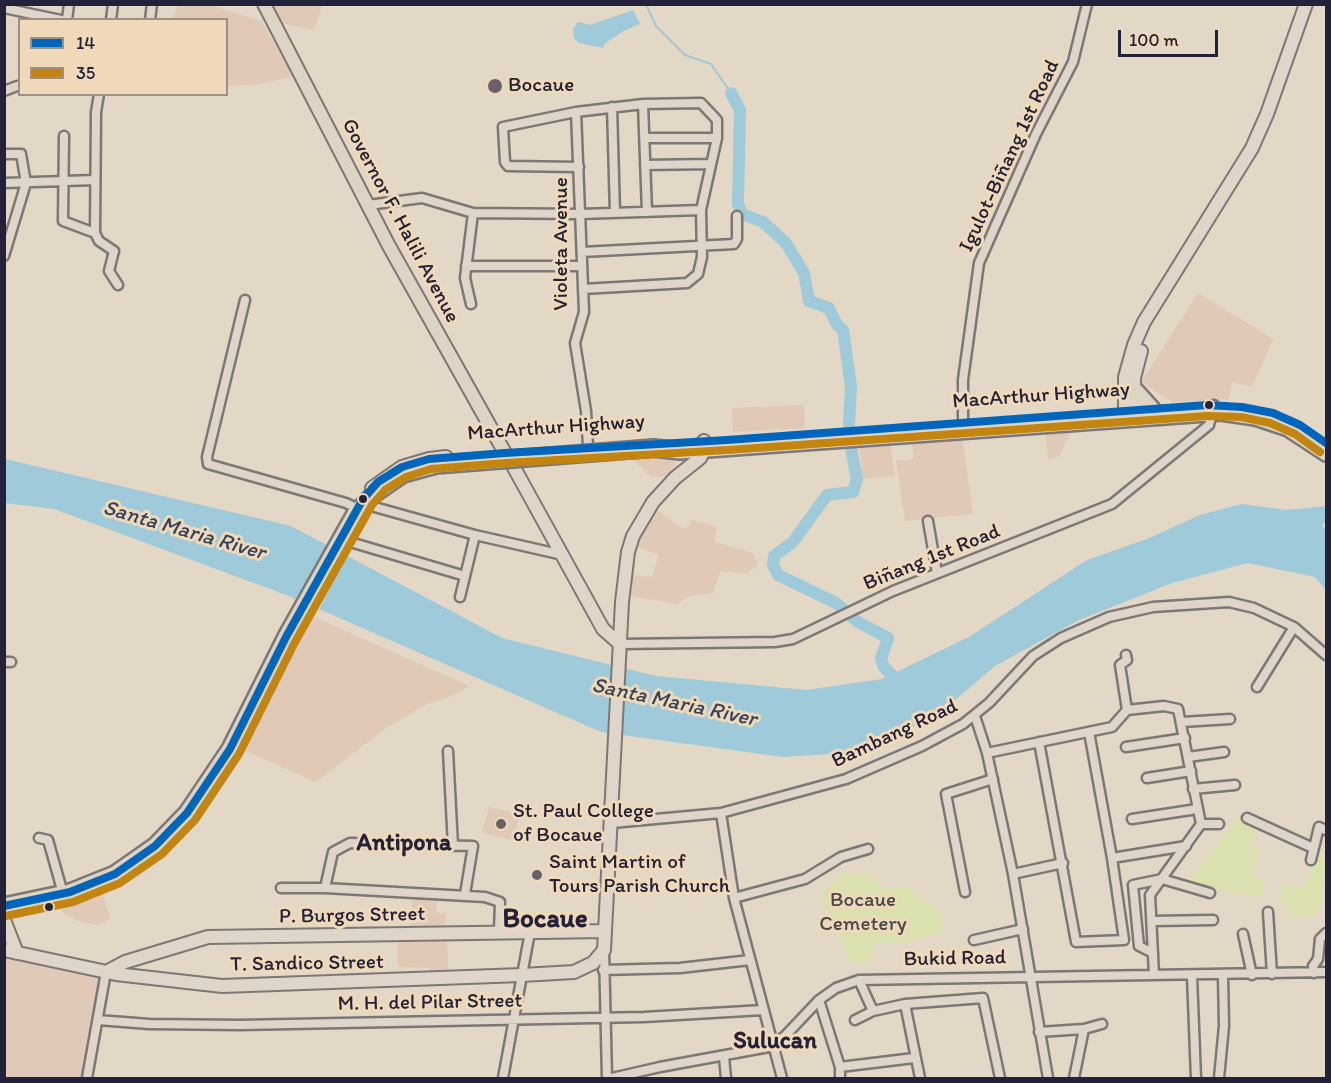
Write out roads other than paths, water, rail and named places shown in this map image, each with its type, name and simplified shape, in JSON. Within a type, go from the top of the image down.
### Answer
[{"type":"highway","points":[[1133,388],[1152,409]]},
{"type":"highway","name":"MacArthur Highway","points":[[1129,415],[1152,409],[1214,408],[1273,413],[1300,425],[1326,443]]},
{"type":"highway","name":"MacArthur Highway","points":[[679,447],[1214,408],[1272,422],[1299,434],[1326,453]]},
{"type":"highway","points":[[366,505],[398,476],[429,466],[679,447]]},
{"type":"highway","name":"MacArthur Highway","points":[[4,913],[64,897],[99,882],[137,860],[166,836],[187,813],[230,749],[343,542],[366,505]]},
{"type":"highway","name":"MacArthur Highway","points":[[4,906],[64,897]]},
{"type":"main road","name":"Governor F. Halili Avenue","points":[[264,4],[368,205],[505,453]]},
{"type":"main road","points":[[1129,415],[1125,376],[1134,345],[1159,299],[1252,148],[1267,114],[1306,4]]},
{"type":"main road","points":[[1129,415],[1142,346],[1159,299]]},
{"type":"main road","points":[[604,950],[625,568],[633,536],[658,496],[675,478],[698,461],[704,445]]},
{"type":"main road","name":"MacArthur Highway","points":[[366,505],[371,488],[402,467],[429,459],[588,446],[679,447]]},
{"type":"main road","name":"MacArthur Highway","points":[[366,505],[394,485],[420,474],[512,464],[657,455],[679,447]]},
{"type":"main road","points":[[512,464],[603,629],[620,644]]},
{"type":"main road","points":[[4,920],[11,952]]},
{"type":"main road","name":"P. Burgos Street","points":[[106,972],[125,962],[208,937],[605,931]]},
{"type":"main road","name":"T. Sandico Street","points":[[11,952],[162,981],[243,986],[574,972],[593,963],[604,950]]},
{"type":"street","name":"Igulot-Biñang 1st Road","points":[[962,427],[963,380],[979,263],[1036,134],[1073,62],[1088,4]]},
{"type":"street","points":[[4,8],[52,18]]},
{"type":"street","points":[[4,91],[17,86]]},
{"type":"street","points":[[99,96],[96,112],[95,233],[99,241],[114,251],[109,271],[118,285]]},
{"type":"street","points":[[579,167],[508,166],[505,162],[502,129],[505,125],[576,112],[643,104],[701,103],[717,120],[717,138],[701,210],[698,274],[687,283],[583,289]]},
{"type":"street","points":[[643,104],[647,212]]},
{"type":"street","points":[[612,107],[615,213]]},
{"type":"street","name":"Violeta Avenue","points":[[576,112],[584,312],[574,343],[586,411],[588,446]]},
{"type":"street","points":[[64,136],[63,221],[95,233]]},
{"type":"street","points":[[645,138],[717,138]]},
{"type":"street","points":[[4,154],[21,154],[26,183],[4,256]]},
{"type":"street","points":[[645,165],[710,164]]},
{"type":"street","points":[[4,183],[95,180]]},
{"type":"street","points":[[368,205],[422,198],[473,213],[581,214],[701,210]]},
{"type":"street","points":[[471,304],[465,278],[473,213]]},
{"type":"street","points":[[582,252],[736,242],[737,216]]},
{"type":"street","points":[[466,266],[582,266]]},
{"type":"street","points":[[245,300],[207,457],[208,464],[475,535],[563,555]]},
{"type":"street","name":"Biñang 1st Road","points":[[620,644],[785,642],[937,573],[1112,504],[1209,425],[1214,408]]},
{"type":"street","points":[[928,521],[937,573]]},
{"type":"street","points":[[460,597],[475,535]]},
{"type":"street","points":[[343,542],[465,576]]},
{"type":"street","name":"Bambang Road","points":[[612,823],[721,813],[846,779],[922,746],[975,716],[1033,656],[1061,638],[1109,617],[1154,607],[1229,602],[1254,609],[1294,627],[1326,655]]},
{"type":"street","points":[[1257,687],[1294,627]]},
{"type":"street","points":[[1126,655],[1127,660],[1120,665],[1127,710]]},
{"type":"street","points":[[987,753],[1112,727],[1127,710],[1174,707],[1180,711],[1201,824],[1150,896],[1153,970]]},
{"type":"street","points":[[975,716],[987,753],[1013,874],[1048,1078]]},
{"type":"street","points":[[1182,722],[1230,719]]},
{"type":"street","points":[[1039,742],[1076,942],[1124,940],[1089,732]]},
{"type":"street","points":[[1126,747],[1185,738]]},
{"type":"street","points":[[448,751],[453,846]]},
{"type":"street","points":[[1188,757],[1224,752]]},
{"type":"street","points":[[1147,778],[1191,771]]},
{"type":"street","points":[[965,892],[946,794],[993,779]]},
{"type":"street","points":[[1193,789],[1235,785]]},
{"type":"street","points":[[1132,819],[1197,809]]},
{"type":"street","points":[[721,813],[734,898],[782,1078]]},
{"type":"street","points":[[1248,818],[1313,848]]},
{"type":"street","points":[[1201,824],[1219,824]]},
{"type":"street","points":[[1311,860],[1319,827],[1326,830]]},
{"type":"street","points":[[39,838],[48,840],[64,897]]},
{"type":"street","points":[[325,888],[328,862],[333,852],[350,843],[473,846],[465,894]]},
{"type":"street","points":[[1112,858],[1186,846]]},
{"type":"street","points":[[734,898],[806,879],[842,857],[868,849]]},
{"type":"street","points":[[1013,874],[1063,863]]},
{"type":"street","points":[[1153,953],[1138,946],[1133,885],[1162,879],[1209,893]]},
{"type":"street","points":[[281,888],[465,894],[500,902],[499,932]]},
{"type":"street","points":[[1268,912],[1272,968]]},
{"type":"street","points":[[1121,915],[1136,914]]},
{"type":"street","points":[[1152,921],[1213,920]]},
{"type":"street","points":[[974,940],[1023,929]]},
{"type":"street","points":[[503,1078],[530,932]]},
{"type":"street","points":[[1313,970],[1318,959],[1320,939],[1326,933]]},
{"type":"street","points":[[1243,934],[1252,970]]},
{"type":"street","points":[[604,950],[607,1078]]},
{"type":"street","points":[[603,970],[680,968],[750,960]]},
{"type":"street","name":"Bukid Road","points":[[774,1045],[819,1000],[836,988],[859,980],[1031,972],[1153,970],[1192,976],[1223,976],[1272,968],[1326,972]]},
{"type":"street","points":[[87,1078],[106,972]]},
{"type":"street","points":[[1192,976],[1196,1078]]},
{"type":"street","points":[[1219,1078],[1224,1026],[1223,976]]},
{"type":"street","points":[[859,980],[873,1011]]},
{"type":"street","points":[[855,1020],[873,1011],[904,1004],[983,998],[1000,1078]]},
{"type":"street","points":[[819,1000],[840,1067],[840,1078]]},
{"type":"street","points":[[904,1004],[920,1078]]},
{"type":"street","name":"M. H. del Pilar Street","points":[[98,1020],[175,1025],[667,1016],[763,1010]]},
{"type":"street","points":[[1039,1032],[1084,1029],[1102,1024]]},
{"type":"street","points":[[1074,1078],[1084,1029]]},
{"type":"street","points":[[612,1078],[631,1076],[774,1045]]},
{"type":"street","points":[[724,1057],[726,1078]]},
{"type":"street","points":[[840,1067],[914,1058]]},
{"type":"water","points":[[633,10],[640,24],[624,31],[604,44],[603,48],[579,43],[574,38],[573,29],[578,22],[590,25]]},
{"type":"water","name":"Santa Maria River","points":[[5,459],[291,526],[502,638],[656,676],[807,690],[882,679],[969,637],[1087,560],[1147,539],[1200,515],[1241,504],[1287,510],[1326,506],[1326,520],[1322,526],[1326,529],[1326,590],[1315,577],[1248,563],[1172,583],[1079,620],[995,666],[934,718],[857,752],[783,757],[601,732],[289,596],[54,509],[5,503]]},
{"type":"waterway","points":[[646,4],[656,26],[685,55],[711,64],[731,93]]},
{"type":"waterway","points":[[731,93],[740,110],[738,204],[742,214],[763,222],[786,243],[804,273],[809,301],[829,308],[837,325],[843,330],[851,386],[849,424]]},
{"type":"waterway","points":[[850,443],[857,479],[853,492],[827,495],[793,542],[774,556],[773,565],[778,575],[836,603],[858,622],[888,638],[881,659],[884,667],[903,687]]},
{"type":"place","name":"Bocaue","points":[[495,86]]},
{"type":"place","name":"St. Paul College of Bocaue","points":[[501,824]]},
{"type":"place","name":"Saint Martin of Tours Parish Church","points":[[537,875]]},
{"type":"district","name":"Antipona","points":[[404,844]]},
{"type":"district","name":"Bocaue","points":[[545,920]]},
{"type":"district","name":"Sulucan","points":[[775,1042]]},
{"type":"park label","name":"Bocaue Cemetery","points":[[863,913]]}]
